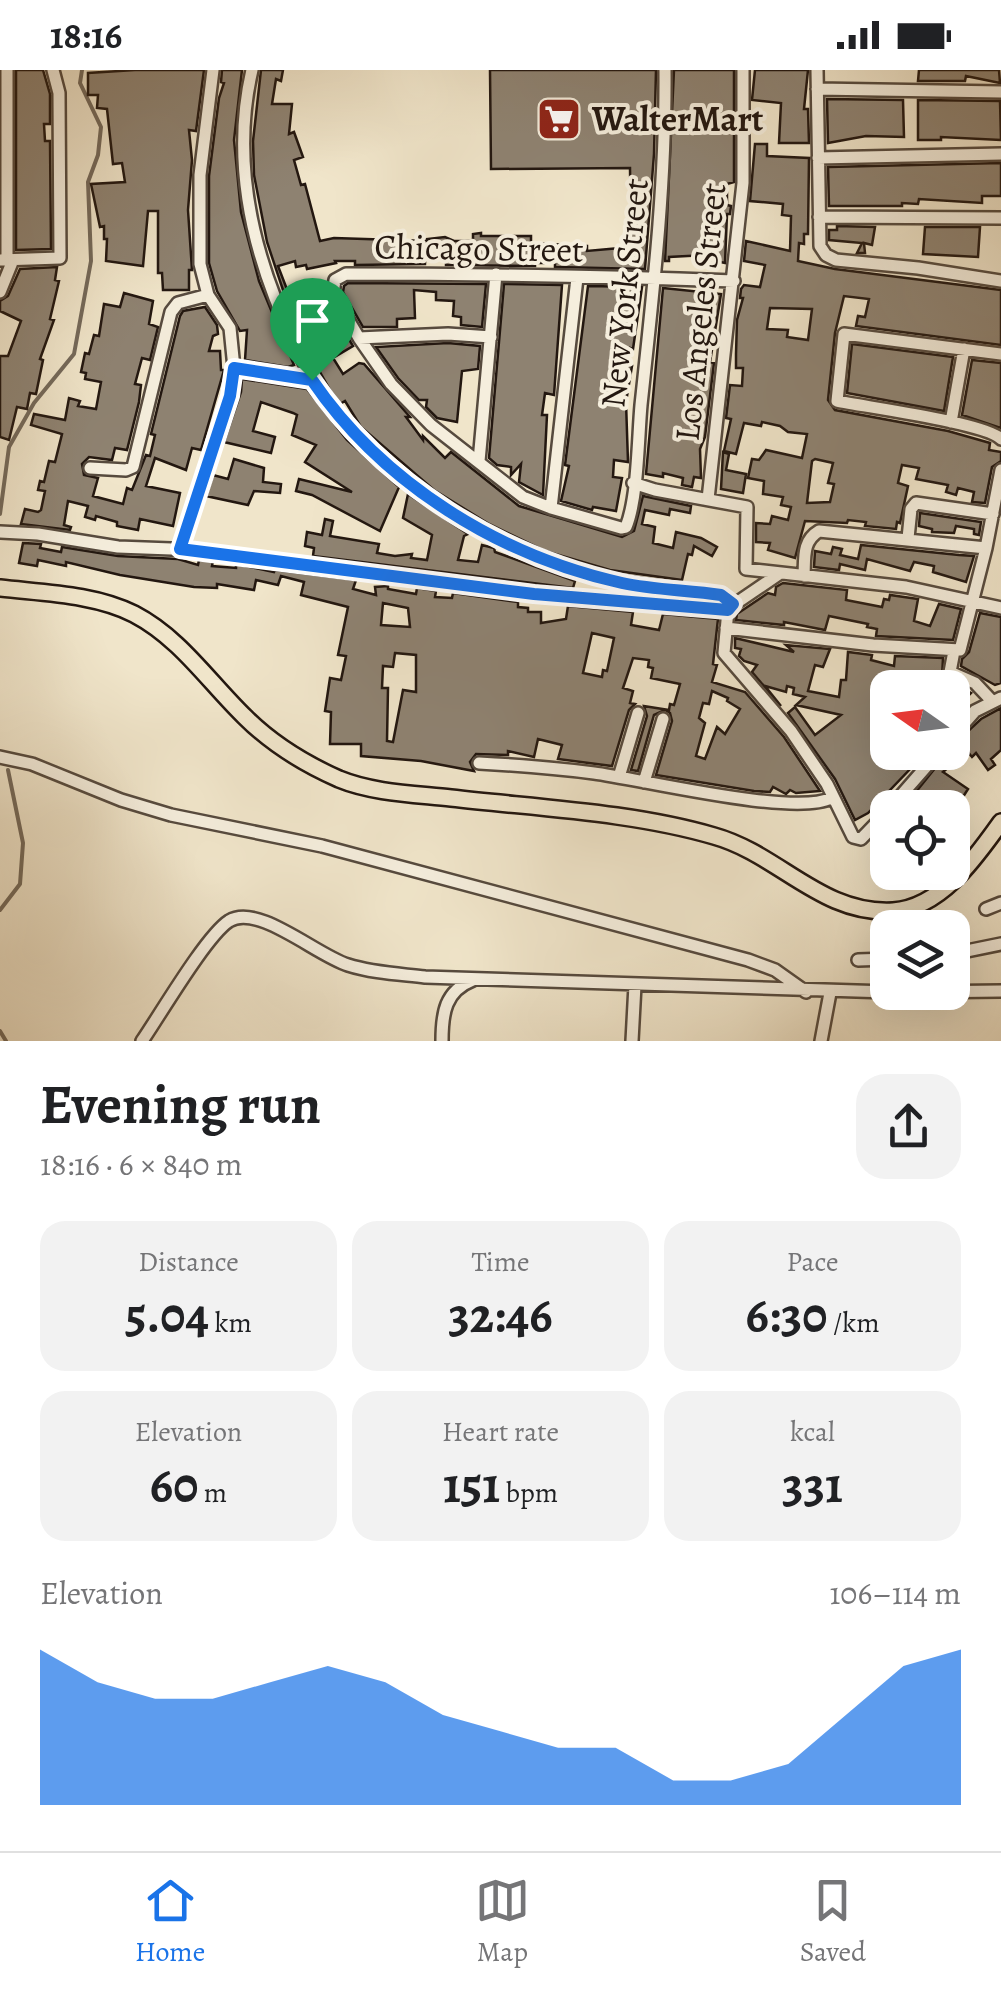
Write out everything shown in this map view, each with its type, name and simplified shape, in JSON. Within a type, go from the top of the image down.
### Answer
[{"type":"main road","points":[[0,588],[75,598],[132,612],[181,648],[245,717],[275,742],[342,780],[398,792],[602,816],[714,836],[772,861],[807,888],[849,906],[898,911],[928,899],[960,874],[1001,822]]},
{"type":"street","points":[[0,292],[7,260],[6,70]]},
{"type":"street","points":[[7,260],[60,258],[60,93],[53,70]]},
{"type":"street","points":[[180,549],[230,396],[234,368],[230,328],[208,295],[200,264],[200,175],[213,70]]},
{"type":"street","points":[[252,70],[245,138],[252,223],[273,298],[312,380],[331,408],[389,466],[496,538],[544,560],[606,578],[721,595],[731,607]]},
{"type":"street","name":"New York Street","points":[[629,522],[665,162],[665,70]]},
{"type":"street","name":"Los Angeles Street","points":[[708,499],[743,183],[743,70]]},
{"type":"street","points":[[817,70],[819,235],[826,255],[836,260],[1001,282]]},
{"type":"street","points":[[817,89],[1001,92]]},
{"type":"street","points":[[818,158],[1001,154]]},
{"type":"street","points":[[819,217],[1001,218]]},
{"type":"street","points":[[479,462],[496,274]]},
{"type":"street","name":"Chicago Street","points":[[629,522],[621,528],[523,497],[479,462],[411,406],[360,338],[333,294],[333,284],[340,276],[496,274],[734,281]]},
{"type":"street","points":[[551,508],[577,278]]},
{"type":"street","points":[[90,468],[134,467],[171,312],[178,303],[208,295]]},
{"type":"street","points":[[360,338],[448,334],[490,337]]},
{"type":"street","points":[[1001,354],[844,334],[837,402],[950,422],[995,433],[1001,440]]},
{"type":"street","points":[[950,422],[964,349]]},
{"type":"street","points":[[234,368],[312,380]]},
{"type":"street","points":[[726,628],[873,645],[960,650],[1001,470]]},
{"type":"street","points":[[633,483],[747,507],[746,568],[906,587],[1001,608]]},
{"type":"street","points":[[908,538],[911,509],[916,502],[993,514]]},
{"type":"street","points":[[804,576],[806,545],[810,536],[819,531],[986,548]]},
{"type":"street","points":[[0,532],[118,547],[180,549],[534,594],[731,607],[779,574]]},
{"type":"street","points":[[731,607],[724,653],[791,730],[827,784],[852,837],[858,840],[870,830]]},
{"type":"street","points":[[954,651],[950,672],[975,683],[996,699],[970,717]]},
{"type":"street","points":[[618,777],[638,712]]},
{"type":"street","points":[[644,782],[663,719]]},
{"type":"street","points":[[0,758],[32,764],[122,800],[171,814],[322,846],[748,960],[774,970],[806,992]]},
{"type":"street","points":[[478,763],[618,777],[757,800],[820,802],[831,798]]},
{"type":"street","points":[[906,790],[923,770]]},
{"type":"street","points":[[986,908],[1001,903]]},
{"type":"street","points":[[142,1041],[213,938],[238,917],[246,916],[266,921],[344,964],[425,977],[870,992]]},
{"type":"street","points":[[970,950],[1001,944]]},
{"type":"street","points":[[858,960],[870,960]]},
{"type":"street","points":[[425,977],[436,987],[444,1004],[442,1041]]},
{"type":"street","points":[[444,1004],[462,984],[478,978]]},
{"type":"street","points":[[632,1041],[635,985]]},
{"type":"street","points":[[970,991],[1001,991]]},
{"type":"street","points":[[821,1041],[830,993]]},
{"type":"building","points":[[16,70],[43,70],[50,94],[50,124],[44,124],[45,141],[50,141],[51,249],[16,250]]},
{"type":"building","points":[[204,70],[196,131],[189,130],[189,290],[163,290],[162,273],[158,273],[158,211],[148,211],[143,266],[106,261],[107,239],[104,226],[100,227],[91,184],[125,182],[122,163],[113,164],[107,109],[97,108],[98,95],[88,95],[88,73]]},
{"type":"building","points":[[222,70],[242,70],[234,140],[241,212],[259,281],[294,365],[288,367],[245,360],[247,330],[240,331],[217,291],[209,263],[209,176],[224,83]]},
{"type":"building","points":[[261,70],[283,70],[281,81],[276,79],[272,104],[292,104],[289,134],[294,132],[303,157],[294,160],[301,185],[305,184],[320,241],[426,241],[425,264],[355,265],[355,261],[335,261],[307,269],[306,265],[296,267],[295,261],[278,266],[301,326],[308,324],[304,308],[324,297],[353,346],[333,358],[343,374],[359,363],[364,364],[410,417],[406,417],[423,440],[423,436],[445,458],[451,452],[519,506],[622,537],[634,531],[643,496],[691,506],[690,513],[670,509],[669,515],[645,510],[642,524],[655,527],[653,543],[673,548],[676,532],[717,547],[712,556],[694,546],[682,580],[610,570],[545,551],[489,524],[434,490],[361,427],[345,401],[340,404],[334,397],[316,365],[289,308],[267,242],[254,175],[253,141]]},
{"type":"building","points":[[490,70],[656,70],[645,269],[555,267],[555,263],[446,265],[446,249],[427,249],[427,239],[473,241],[473,234],[481,233],[531,236],[531,243],[587,246],[587,251],[631,247],[630,168],[491,169]]},
{"type":"building","points":[[674,70],[734,70],[734,182],[727,184],[727,205],[731,206],[727,214],[725,263],[706,259],[706,255],[669,257],[665,261]]},
{"type":"building","points":[[755,70],[808,70],[804,109],[808,109],[809,143],[779,143],[781,103],[752,100]]},
{"type":"building","points":[[919,70],[999,70],[1000,83],[966,76],[965,81],[918,81]]},
{"type":"building","points":[[827,99],[903,100],[904,137],[866,136],[828,143]]},
{"type":"building","points":[[918,100],[1000,101],[1001,140],[918,140]]},
{"type":"building","points":[[755,144],[767,144],[767,156],[809,158],[808,234],[804,234],[804,244],[799,243],[798,261],[1001,290],[1001,345],[856,326],[858,316],[865,317],[869,299],[844,296],[835,333],[828,400],[835,410],[990,443],[989,450],[1001,452],[1001,461],[992,467],[985,503],[972,502],[974,492],[958,488],[956,495],[946,492],[948,485],[916,479],[919,468],[902,465],[898,483],[908,486],[896,529],[848,520],[805,521],[795,558],[768,550],[770,543],[756,542],[756,523],[770,524],[772,516],[788,520],[791,507],[781,505],[783,497],[763,494],[764,481],[748,478],[752,459],[759,460],[766,450],[802,458],[807,434],[762,422],[761,426],[744,423],[736,454],[724,451],[731,419],[726,418],[730,385],[742,386],[743,368],[736,368],[741,289],[744,285],[760,287],[765,265],[744,261],[746,241],[790,251],[791,216],[782,215],[783,204],[750,201]],"holes":[[[770,308],[812,309],[808,340],[787,337],[788,330],[767,329]],[[815,459],[833,463],[828,483],[834,484],[830,502],[807,503]]]},
{"type":"building","points":[[1001,163],[1001,196],[982,196],[982,203],[919,199],[918,204],[902,206],[829,206],[828,167]]},
{"type":"building","points":[[837,226],[875,227],[872,245],[864,243],[865,253],[857,253],[862,243],[829,240],[829,230],[837,230]]},
{"type":"building","points":[[925,227],[980,227],[978,257],[923,254]]},
{"type":"building","points":[[57,267],[55,280],[59,281],[50,319],[54,320],[40,359],[43,360],[36,394],[30,393],[27,409],[17,407],[9,440],[0,437],[0,356],[8,356],[21,321],[0,311],[0,301],[8,296],[20,269]]},
{"type":"building","points":[[348,283],[486,284],[482,327],[461,325],[461,317],[453,316],[454,301],[436,300],[436,292],[414,290],[415,318],[397,319],[397,327],[363,327],[343,292]]},
{"type":"building","points":[[504,284],[562,285],[554,395],[545,393],[542,415],[547,415],[543,495],[519,482],[521,464],[511,475],[511,467],[497,465],[489,458]]},
{"type":"building","points":[[588,286],[642,287],[627,366],[632,366],[626,402],[628,462],[614,460],[613,477],[622,478],[616,511],[593,507],[592,510],[561,501],[569,466],[565,465]]},
{"type":"building","points":[[663,288],[721,294],[710,362],[714,363],[705,437],[700,449],[701,478],[694,477],[692,487],[682,485],[683,478],[646,474]]},
{"type":"building","points":[[124,293],[153,301],[149,324],[158,327],[150,360],[142,358],[135,384],[141,385],[139,402],[127,450],[115,448],[112,460],[89,457],[82,464],[84,475],[98,478],[93,496],[123,504],[127,488],[132,490],[146,455],[150,456],[155,435],[151,434],[183,311],[205,307],[217,325],[218,334],[213,336],[209,351],[220,351],[224,370],[201,450],[192,448],[186,470],[155,458],[146,486],[180,493],[173,526],[140,519],[138,530],[117,526],[117,522],[96,516],[95,520],[85,517],[88,506],[68,501],[64,525],[70,530],[21,524],[25,509],[41,510],[45,491],[38,490],[40,481],[44,482],[49,461],[55,462],[62,434],[31,425],[34,414],[65,420],[69,398],[80,401],[78,406],[96,409],[101,382],[85,379],[86,373],[81,372],[85,353],[89,354],[94,335],[99,336],[104,304],[120,307]]},
{"type":"building","points":[[448,343],[480,346],[478,369],[462,371],[457,422],[437,418],[426,407],[427,400],[419,400],[376,347]]},
{"type":"building","points":[[852,344],[953,357],[944,411],[847,393]]},
{"type":"building","points":[[972,360],[1001,363],[1001,428],[962,415]]},
{"type":"building","points":[[242,379],[307,389],[347,440],[399,487],[380,531],[312,495],[296,491],[299,479],[352,492],[305,462],[316,445],[292,435],[297,415],[261,402],[253,431],[275,437],[271,453],[224,442]]},
{"type":"building","points":[[723,452],[729,454],[726,470],[746,474],[743,493],[721,489]]},
{"type":"building","points":[[234,459],[264,468],[263,482],[281,484],[280,493],[254,491],[248,505],[206,496],[213,475],[228,479]]},
{"type":"building","points":[[408,494],[468,534],[464,536],[458,560],[478,562],[482,545],[575,581],[573,588],[313,556],[314,548],[305,546],[307,532],[322,535],[325,519],[333,521],[330,536],[379,544],[377,553],[412,554],[411,558],[427,560],[432,535],[403,518]]},
{"type":"building","points":[[920,513],[981,522],[979,535],[974,534],[974,529],[956,526],[954,533],[932,532],[919,526]]},
{"type":"building","points":[[23,543],[41,544],[40,548],[61,552],[62,547],[118,556],[178,559],[198,565],[199,560],[213,561],[212,566],[236,568],[236,564],[356,580],[353,589],[376,595],[375,587],[388,586],[416,594],[417,588],[436,591],[435,597],[452,598],[453,593],[518,602],[518,607],[528,608],[528,612],[541,612],[541,623],[566,619],[568,606],[633,612],[631,625],[659,630],[663,614],[718,619],[713,664],[717,665],[712,682],[745,692],[784,737],[820,791],[790,790],[786,794],[773,787],[770,792],[754,791],[656,775],[672,721],[665,710],[654,715],[638,771],[631,770],[647,716],[644,706],[669,710],[680,684],[651,678],[653,668],[648,667],[649,660],[633,658],[623,688],[633,691],[630,703],[635,704],[629,710],[612,766],[558,759],[562,745],[538,739],[534,757],[508,751],[508,755],[476,754],[470,762],[474,771],[361,756],[361,744],[330,744],[331,712],[325,711],[330,678],[341,680],[346,656],[338,655],[348,607],[301,595],[304,582],[281,576],[278,585],[256,580],[254,590],[217,584],[217,588],[194,587],[66,562],[66,566],[38,560],[37,566],[19,563]],"holes":[[[383,603],[408,608],[410,627],[381,625]],[[592,633],[614,638],[607,671],[603,670],[602,677],[583,673]],[[395,653],[416,655],[416,692],[403,690],[393,742],[387,741],[388,688],[382,688],[383,666],[393,667]],[[712,691],[740,709],[725,734],[717,727],[705,759],[696,756],[705,723],[699,718],[703,703],[709,704]]]},
{"type":"building","points":[[861,545],[974,556],[966,582],[933,572],[934,566],[914,562],[910,571],[867,559],[865,570],[840,564],[839,570],[814,567],[815,551],[831,554],[833,547],[842,549],[840,555],[858,559]]},
{"type":"building","points":[[783,583],[847,590],[846,600],[882,607],[890,595],[918,599],[914,621],[930,626],[939,604],[961,609],[953,640],[876,636],[877,629],[867,627],[868,624],[829,616],[825,630],[784,622],[736,620],[737,614],[768,593],[775,595],[776,587]]},
{"type":"building","points":[[980,613],[1001,617],[1001,683],[995,685],[961,666]]},
{"type":"building","points":[[735,638],[794,652],[786,645],[830,649],[823,667],[815,665],[808,691],[839,697],[841,680],[846,680],[848,652],[872,655],[871,660],[894,666],[895,656],[943,658],[942,670],[870,670],[870,770],[909,770],[890,790],[870,790],[870,811],[855,820],[835,779],[788,713],[795,707],[815,735],[841,715],[796,705],[805,697],[793,694],[794,688],[787,686],[786,692],[765,686],[781,706],[752,672],[757,665],[744,661],[739,656],[741,649],[735,648]]},
{"type":"building","points":[[1001,708],[1001,750],[991,759],[995,765],[988,770],[976,753],[970,755],[970,729]]},
{"type":"building","points":[[934,770],[945,770],[943,772],[968,789],[967,790],[917,790]]},
{"type":"waterway","points":[[0,514],[9,447],[34,403],[74,354],[91,261],[88,182],[98,155],[101,127],[80,83],[82,70]]},
{"type":"waterway","points":[[0,910],[20,884],[23,843],[8,770]]},
{"type":"waterway","points":[[0,1031],[6,1041]]},
{"type":"place","name":"WalterMart","points":[[559,119]]},
{"type":"route","points":[[234,368],[312,380],[331,408],[389,466],[427,496],[496,538],[544,560],[622,583],[721,595],[733,604],[728,610],[534,594],[180,549],[230,396],[234,368]]}]
